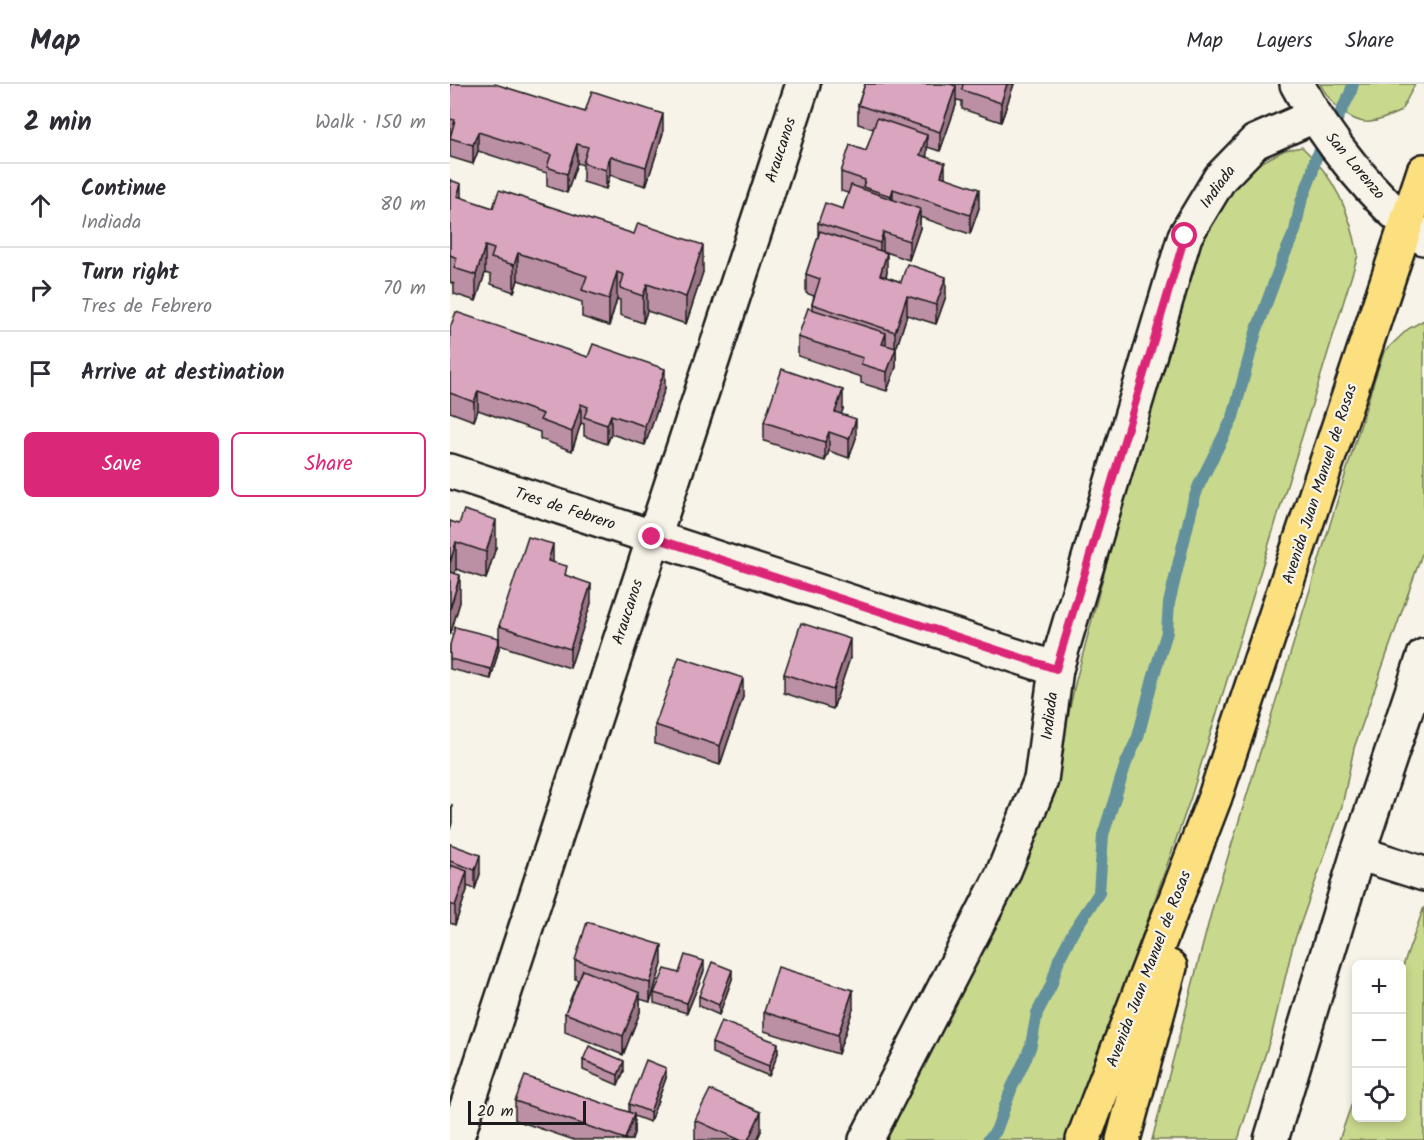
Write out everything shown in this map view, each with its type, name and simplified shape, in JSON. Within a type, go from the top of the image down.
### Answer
[{"type":"main road","name":"Avenida Juan Manuel de Rosas","points":[[1083,1140],[1215,798],[1415,232],[1424,171]]},
{"type":"main road","name":"Avenida Juan Manuel de Rosas","points":[[1123,1140],[1215,798]]},
{"type":"street","name":"Araucanos","points":[[456,1140],[652,537],[803,84]]},
{"type":"street","name":"San Lorenzo","points":[[1297,84],[1314,116],[1362,178],[1415,232]]},
{"type":"street","name":"Indiada","points":[[867,1140],[1002,876],[1041,780],[1056,669],[1185,236],[1220,178],[1255,142],[1314,116]]},
{"type":"street","name":"Tres de Febrero","points":[[450,471],[1056,669]]},
{"type":"street","points":[[1271,1140],[1358,853],[1424,656]]},
{"type":"street","points":[[1358,853],[1424,874]]},
{"type":"green space","points":[[1320,84],[1415,84],[1401,111],[1382,119],[1362,122],[1341,110]]},
{"type":"green space","points":[[1302,147],[1324,170],[1339,196],[1351,224],[1358,255],[1191,797],[1109,1030],[1067,1140],[886,1140],[1052,795],[1074,688],[1180,283],[1214,217],[1238,182],[1260,163],[1285,150]]},
{"type":"green space","points":[[1424,320],[1424,548],[1354,748],[1342,806],[1293,945],[1272,1033],[1238,1140],[1152,1140],[1214,902],[1375,378],[1384,352],[1408,329]]},
{"type":"green space","points":[[1424,907],[1424,1140],[1339,1140],[1352,1103],[1352,1122],[1406,1122],[1405,960]]},
{"type":"building","points":[[450,84],[495,84],[585,112],[592,91],[663,114],[646,167],[610,156],[606,170],[583,163],[588,147],[577,144],[567,174],[547,167],[551,155],[478,132],[473,145],[450,138],[455,120],[450,119]]},
{"type":"building","points":[[865,84],[950,84],[956,86],[940,132],[858,105]]},
{"type":"building","points":[[963,84],[1007,84],[1001,103],[962,90]]},
{"type":"building","points":[[877,118],[927,135],[920,155],[945,163],[941,176],[979,189],[970,215],[893,189],[891,196],[863,187],[865,180],[841,172],[850,145],[866,151]]},
{"type":"building","points":[[450,180],[461,184],[457,196],[493,208],[499,190],[634,234],[638,223],[703,245],[686,297],[647,284],[643,296],[620,288],[624,275],[617,272],[609,299],[582,290],[587,276],[518,253],[514,265],[491,258],[494,249],[485,246],[476,275],[454,268],[457,258],[450,255]]},
{"type":"building","points":[[851,185],[920,209],[909,241],[883,232],[880,243],[818,223],[825,203],[843,209]]},
{"type":"building","points":[[820,231],[887,253],[880,275],[901,282],[907,264],[946,277],[936,305],[907,296],[895,332],[812,304],[820,279],[806,274]]},
{"type":"building","points":[[808,308],[886,333],[882,344],[896,348],[887,372],[861,364],[863,358],[798,337]]},
{"type":"building","points":[[456,312],[588,357],[593,344],[665,369],[645,426],[611,415],[607,425],[584,417],[588,407],[581,404],[572,432],[540,420],[543,414],[478,391],[474,402],[450,393],[450,328]]},
{"type":"building","points":[[782,369],[843,390],[835,412],[856,419],[849,439],[829,432],[825,442],[764,422]]},
{"type":"building","points":[[464,510],[496,520],[486,552],[456,542],[450,563],[450,521],[459,524]]},
{"type":"building","points":[[528,537],[553,544],[548,561],[567,566],[565,575],[591,584],[570,649],[499,626]]},
{"type":"building","points":[[450,572],[460,575],[450,609]]},
{"type":"building","points":[[801,623],[850,639],[833,690],[784,674]]},
{"type":"building","points":[[455,627],[499,638],[491,669],[450,659],[450,645]]},
{"type":"building","points":[[679,657],[743,678],[720,746],[655,725]]},
{"type":"building","points":[[450,844],[480,855],[475,870],[450,861]]},
{"type":"building","points":[[450,865],[467,871],[455,906],[450,904]]},
{"type":"building","points":[[587,922],[662,945],[650,983],[575,960]]},
{"type":"building","points":[[685,955],[704,961],[687,1003],[654,993],[665,969],[679,973]]},
{"type":"building","points":[[712,962],[732,970],[719,1005],[699,996]]},
{"type":"building","points":[[778,967],[853,990],[838,1035],[764,1012]]},
{"type":"building","points":[[583,970],[640,993],[623,1036],[565,1013]]},
{"type":"building","points":[[721,1021],[778,1043],[769,1066],[712,1043]]},
{"type":"building","points":[[589,1046],[624,1061],[618,1075],[583,1060]]},
{"type":"building","points":[[646,1060],[666,1068],[650,1112],[629,1104]]},
{"type":"building","points":[[525,1076],[634,1114],[625,1139],[515,1101]]},
{"type":"building","points":[[710,1090],[761,1112],[748,1140],[740,1140],[695,1120]]},
{"type":"waterway","points":[[1330,133],[1353,84]]},
{"type":"waterway","points":[[988,1140],[996,1131],[1012,1087],[1026,1058],[1037,1013],[1051,986],[1059,959],[1073,932],[1099,893],[1103,835],[1126,763],[1138,737],[1167,632],[1169,603],[1194,499],[1233,417],[1256,332],[1295,231],[1301,202],[1315,160],[1322,147]]},
{"type":"route","points":[[652,537],[1056,669],[1185,236]]}]
